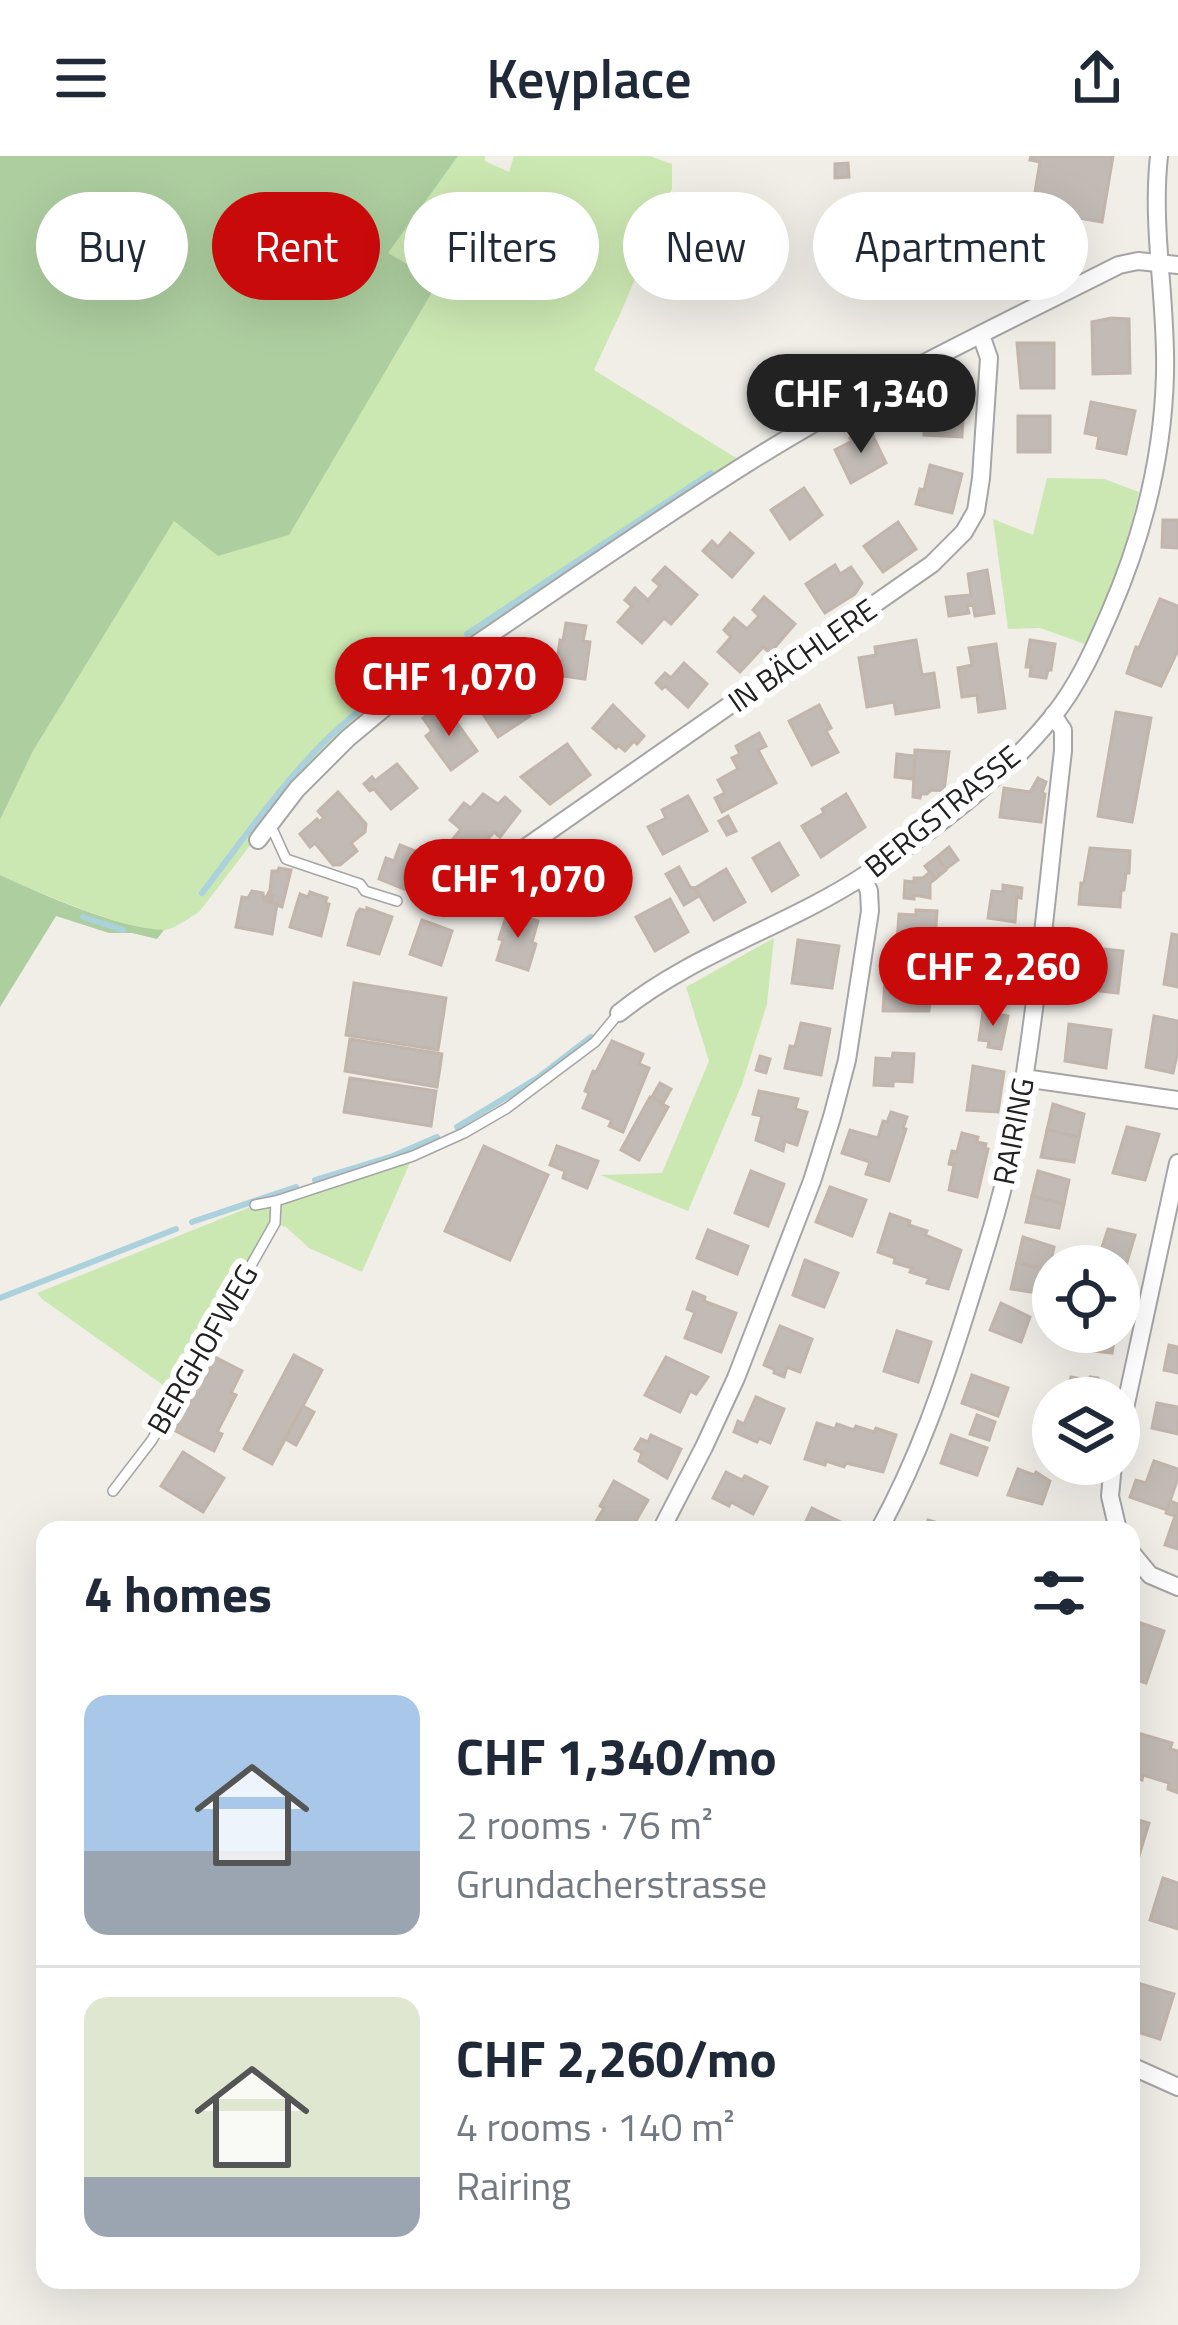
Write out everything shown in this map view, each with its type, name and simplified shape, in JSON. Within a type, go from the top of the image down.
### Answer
[{"type":"street","name":"BERGSTRASSE","points":[[619,1013],[682,968],[862,877],[979,789],[1054,715],[1092,653],[1128,572],[1153,482],[1165,379],[1164,296],[1156,220],[1159,156]]},
{"type":"street","points":[[258,841],[297,789],[395,699],[746,464],[981,334],[1119,265],[1138,261],[1178,265]]},
{"type":"street","name":"IN BÄCHLERE","points":[[469,887],[932,564],[964,532],[976,511],[981,478],[989,358],[981,334]]},
{"type":"street","name":"RAIRING","points":[[884,1521],[920,1448],[999,1205],[1024,1078],[1063,751],[1064,730],[1054,715]]},
{"type":"street","points":[[666,1521],[736,1378],[832,1118],[847,1060],[870,911],[862,877]]},
{"type":"street","points":[[1024,1078],[1178,1100]]},
{"type":"street","points":[[1132,1377],[1178,1163]]},
{"type":"street","points":[[1111,1485],[1116,1521]]},
{"type":"street","points":[[1140,1566],[1159,1581],[1178,1587]]},
{"type":"street","points":[[1140,2070],[1178,2086]]},
{"type":"lane","points":[[270,824],[286,859],[397,901]]},
{"type":"lane","name":"BERGSTRASSE","points":[[255,1205],[413,1156],[464,1133],[507,1108],[595,1042],[619,1013]]},
{"type":"lane","name":"BERGHOFWEG","points":[[113,1490],[152,1440],[274,1223],[276,1201]]},
{"type":"green space","points":[[0,156],[458,156],[432,192],[404,192],[404,231],[388,253],[404,262],[404,300],[427,300],[289,535],[218,556],[174,521],[33,751],[0,820]]},
{"type":"green space","points":[[458,156],[485,156],[485,161],[509,172],[514,156],[650,156],[672,164],[671,192],[623,192],[626,300],[594,370],[746,464],[395,699],[252,843],[199,912],[178,925],[165,930],[132,926],[0,875],[0,820],[33,751],[174,520],[416,300],[599,300],[599,192],[432,192]]},
{"type":"green space","points":[[404,230],[404,263],[387,253]]},
{"type":"green space","points":[[1047,478],[1104,479],[1139,492],[1116,570],[1085,644],[1040,628],[1008,629],[993,519],[1033,535]]},
{"type":"green space","points":[[0,875],[103,917],[164,930],[157,939],[109,933],[56,916],[0,1007]]},
{"type":"green space","points":[[774,938],[767,1004],[742,1084],[688,1211],[600,1175],[662,1173],[709,1061],[686,987]]},
{"type":"green space","points":[[413,1156],[362,1272],[309,1248],[286,1227],[274,1223],[177,1395],[37,1293],[255,1205]]},
{"type":"building","points":[[1031,156],[1113,156],[1102,222],[1088,220],[1088,192],[1035,192],[1040,162],[1030,160]]},
{"type":"building","points":[[848,163],[849,177],[835,178],[835,164]]},
{"type":"building","points":[[1129,319],[1130,373],[1093,374],[1092,322]]},
{"type":"building","points":[[1017,343],[1054,343],[1054,388],[1021,388]]},
{"type":"building","points":[[925,395],[964,397],[962,437],[924,435]]},
{"type":"building","points":[[1091,402],[1135,411],[1126,454],[1097,448],[1099,436],[1085,433]]},
{"type":"building","points":[[1018,416],[1050,416],[1050,452],[1018,452]]},
{"type":"building","points":[[869,428],[886,463],[851,483],[835,450]]},
{"type":"building","points":[[930,465],[962,474],[952,513],[916,504]]},
{"type":"building","points":[[804,488],[822,515],[790,539],[771,510]]},
{"type":"building","points":[[1163,520],[1178,520],[1178,548],[1162,547]]},
{"type":"building","points":[[898,522],[916,549],[883,572],[864,546]]},
{"type":"building","points":[[730,533],[753,553],[732,577],[703,551],[712,541],[718,547]]},
{"type":"building","points":[[835,565],[840,574],[851,567],[862,583],[855,594],[825,613],[806,584]]},
{"type":"building","points":[[665,567],[697,595],[671,624],[664,618],[642,643],[618,622],[632,606],[625,600],[635,588],[648,600],[660,586],[653,580]]},
{"type":"building","points":[[987,570],[994,613],[975,616],[973,605],[967,606],[969,613],[949,616],[946,597],[971,595],[968,574]]},
{"type":"building","points":[[764,597],[795,624],[770,653],[763,647],[740,672],[718,652],[731,637],[724,630],[734,618],[747,629],[759,616],[753,610]]},
{"type":"building","points":[[1160,599],[1178,606],[1178,650],[1161,686],[1127,673]]},
{"type":"building","points":[[566,623],[586,626],[583,641],[590,642],[585,679],[555,675]]},
{"type":"building","points":[[916,640],[922,675],[934,673],[939,707],[896,714],[894,702],[867,707],[859,658],[876,655],[875,647]]},
{"type":"building","points":[[1030,640],[1055,644],[1046,678],[1030,676],[1031,667],[1026,667]]},
{"type":"building","points":[[996,644],[1005,708],[979,712],[977,695],[962,697],[958,668],[972,665],[969,648]]},
{"type":"building","points":[[684,663],[707,684],[688,707],[656,683],[665,673],[671,678]]},
{"type":"building","points":[[512,689],[530,716],[498,737],[481,711]]},
{"type":"building","points":[[613,705],[644,736],[625,751],[593,728]]},
{"type":"building","points":[[819,705],[838,752],[812,765],[789,721]]},
{"type":"building","points":[[434,710],[452,716],[477,751],[451,770],[426,736],[432,731],[423,718]]},
{"type":"building","points":[[1116,712],[1151,718],[1132,822],[1098,816]]},
{"type":"building","points":[[759,733],[766,746],[758,750],[776,783],[722,812],[715,798],[725,793],[718,780],[738,769],[732,758],[740,754],[736,746]]},
{"type":"building","points":[[567,744],[590,775],[550,804],[521,777]]},
{"type":"building","points":[[915,750],[949,752],[944,791],[913,797]]},
{"type":"building","points":[[897,754],[915,756],[913,779],[895,777]]},
{"type":"building","points":[[397,764],[417,788],[391,809],[364,784]]},
{"type":"building","points":[[1038,778],[1046,782],[1041,822],[1000,817],[1004,788],[1030,792]]},
{"type":"building","points":[[338,792],[366,824],[365,832],[351,843],[357,851],[333,865],[315,843],[310,847],[300,834],[324,818],[318,811]]},
{"type":"building","points":[[483,794],[498,804],[505,797],[520,811],[500,837],[494,832],[469,853],[449,844],[461,829],[450,820],[464,803],[471,808]]},
{"type":"building","points":[[846,794],[865,827],[821,857],[802,826]]},
{"type":"building","points":[[688,796],[707,831],[663,854],[648,827],[666,818],[662,810]]},
{"type":"building","points":[[728,816],[736,831],[727,835],[719,821]]},
{"type":"building","points":[[779,843],[798,875],[772,891],[753,858]]},
{"type":"building","points":[[400,845],[438,860],[424,897],[379,879],[386,858],[394,861]]},
{"type":"building","points":[[949,847],[958,860],[946,869],[937,857]]},
{"type":"building","points":[[1090,848],[1130,851],[1120,907],[1079,904]]},
{"type":"building","points":[[937,857],[946,870],[935,879],[925,866]]},
{"type":"building","points":[[585,859],[603,885],[584,906],[564,898],[567,893],[558,889],[569,870]]},
{"type":"building","points":[[679,867],[699,896],[684,905],[666,874]]},
{"type":"building","points":[[726,869],[745,902],[714,920],[695,888]]},
{"type":"building","points":[[291,870],[282,907],[271,903],[270,895],[269,902],[264,901],[272,871]]},
{"type":"building","points":[[540,872],[553,879],[548,888],[530,879]]},
{"type":"building","points":[[930,872],[935,879],[930,883],[930,898],[904,898],[905,881],[914,882]]},
{"type":"building","points":[[1003,885],[1022,888],[1015,922],[988,918],[992,891],[1003,892]]},
{"type":"building","points":[[252,891],[277,904],[272,934],[236,927],[242,897],[248,898]]},
{"type":"building","points":[[310,892],[327,898],[329,904],[321,936],[290,927],[300,894],[308,897]]},
{"type":"building","points":[[670,899],[688,932],[655,951],[636,917]]},
{"type":"building","points":[[367,908],[392,917],[379,954],[348,945],[357,913]]},
{"type":"building","points":[[916,910],[937,911],[935,939],[897,942],[899,914],[916,915]]},
{"type":"building","points":[[508,911],[538,921],[528,970],[497,960]]},
{"type":"building","points":[[422,920],[452,931],[441,965],[410,954]]},
{"type":"building","points":[[1172,934],[1178,935],[1178,987],[1164,984]]},
{"type":"building","points":[[798,940],[839,946],[832,988],[792,983]]},
{"type":"building","points":[[986,940],[1019,944],[1014,981],[981,980]]},
{"type":"building","points":[[1086,947],[1123,951],[1118,993],[1082,989]]},
{"type":"building","points":[[885,980],[931,981],[929,1011],[883,1011]]},
{"type":"building","points":[[354,983],[446,998],[438,1050],[346,1035]]},
{"type":"building","points":[[983,1012],[1008,1016],[1001,1049],[979,1040]]},
{"type":"building","points":[[1154,1016],[1178,1021],[1173,1073],[1146,1067]]},
{"type":"building","points":[[801,1023],[830,1029],[821,1075],[785,1068]]},
{"type":"building","points":[[1069,1024],[1111,1030],[1106,1068],[1065,1061]]},
{"type":"building","points":[[350,1039],[442,1054],[437,1087],[345,1071]]},
{"type":"building","points":[[612,1041],[643,1054],[639,1064],[649,1068],[623,1132],[609,1126],[612,1120],[583,1108],[593,1071]]},
{"type":"building","points":[[893,1053],[914,1054],[912,1082],[874,1085],[876,1058],[892,1059]]},
{"type":"building","points":[[760,1056],[770,1059],[766,1073],[756,1070]]},
{"type":"building","points":[[973,1066],[1004,1072],[998,1112],[967,1110]]},
{"type":"building","points":[[350,1078],[436,1091],[431,1126],[344,1112]]},
{"type":"building","points":[[660,1083],[671,1089],[663,1103],[652,1097]]},
{"type":"building","points":[[759,1091],[798,1099],[795,1109],[807,1112],[797,1145],[785,1141],[783,1151],[756,1140],[762,1116],[753,1114]]},
{"type":"building","points":[[650,1097],[668,1107],[639,1160],[621,1150]]},
{"type":"building","points":[[1053,1104],[1084,1114],[1079,1137],[1047,1130]]},
{"type":"building","points":[[891,1112],[907,1117],[889,1181],[866,1174],[870,1162],[842,1153],[850,1130],[878,1138]]},
{"type":"building","points":[[1127,1127],[1159,1134],[1145,1180],[1113,1173]]},
{"type":"building","points":[[1047,1130],[1079,1137],[1074,1162],[1041,1157]]},
{"type":"building","points":[[962,1133],[978,1137],[977,1142],[988,1149],[977,1197],[949,1190],[954,1165],[949,1164]]},
{"type":"building","points":[[484,1146],[548,1175],[510,1260],[445,1231]]},
{"type":"building","points":[[557,1146],[598,1161],[587,1188],[563,1178],[565,1171],[550,1165]]},
{"type":"building","points":[[751,1171],[784,1184],[768,1226],[735,1213]]},
{"type":"building","points":[[1038,1171],[1069,1180],[1064,1204],[1032,1196]]},
{"type":"building","points":[[830,1187],[866,1200],[852,1236],[816,1222]]},
{"type":"building","points":[[1032,1196],[1064,1204],[1059,1228],[1026,1222]]},
{"type":"building","points":[[890,1214],[961,1250],[948,1289],[927,1283],[929,1278],[878,1252]]},
{"type":"building","points":[[1108,1229],[1135,1235],[1132,1245],[1103,1245]]},
{"type":"building","points":[[708,1230],[748,1246],[737,1274],[697,1258]]},
{"type":"building","points":[[1023,1237],[1048,1245],[1032,1245],[1032,1266],[1017,1263]]},
{"type":"building","points":[[805,1260],[838,1273],[824,1307],[793,1295]]},
{"type":"building","points":[[1017,1263],[1032,1266],[1032,1292],[1011,1289]]},
{"type":"building","points":[[693,1292],[736,1313],[721,1352],[685,1338],[695,1312],[687,1309]]},
{"type":"building","points":[[1001,1303],[1030,1317],[1021,1342],[990,1330]]},
{"type":"building","points":[[780,1326],[812,1339],[800,1372],[787,1367],[784,1377],[764,1365]]},
{"type":"building","points":[[897,1331],[931,1342],[918,1382],[884,1371]]},
{"type":"building","points":[[1169,1345],[1178,1347],[1178,1373],[1164,1370]]},
{"type":"building","points":[[294,1355],[322,1370],[272,1464],[244,1449]]},
{"type":"building","points":[[215,1357],[242,1371],[214,1451],[174,1430]]},
{"type":"building","points":[[666,1357],[708,1377],[696,1394],[690,1391],[680,1412],[645,1395]]},
{"type":"building","points":[[972,1375],[1008,1388],[998,1416],[962,1403]]},
{"type":"building","points":[[756,1397],[784,1409],[770,1443],[734,1432],[738,1421],[744,1424]]},
{"type":"building","points":[[1157,1403],[1178,1407],[1178,1434],[1152,1428]]},
{"type":"building","points":[[303,1406],[314,1412],[296,1445],[285,1439]]},
{"type":"building","points":[[977,1415],[995,1422],[989,1440],[970,1434]]},
{"type":"building","points":[[817,1423],[835,1429],[837,1424],[854,1430],[856,1426],[874,1432],[876,1428],[896,1435],[883,1472],[805,1459]]},
{"type":"building","points":[[651,1435],[681,1449],[667,1478],[639,1461],[642,1453],[635,1449]]},
{"type":"building","points":[[951,1435],[987,1448],[977,1475],[941,1463]]},
{"type":"building","points":[[183,1452],[224,1478],[203,1512],[161,1486]]},
{"type":"building","points":[[1154,1461],[1178,1469],[1167,1510],[1130,1497],[1134,1485],[1146,1483]]},
{"type":"building","points":[[1018,1469],[1032,1474],[1032,1485],[1049,1485],[1042,1504],[1008,1495]]},
{"type":"building","points":[[726,1472],[767,1487],[753,1514],[713,1498]]},
{"type":"building","points":[[614,1481],[648,1500],[636,1521],[596,1521],[604,1508],[600,1506]]},
{"type":"building","points":[[1170,1501],[1178,1504],[1178,1549],[1165,1545],[1175,1516],[1166,1513]]},
{"type":"building","points":[[812,1508],[839,1521],[806,1521]]},
{"type":"building","points":[[1140,1623],[1164,1631],[1146,1683],[1140,1681]]},
{"type":"building","points":[[1140,1734],[1172,1743],[1170,1749],[1178,1751],[1178,1793],[1168,1789],[1169,1783],[1143,1775],[1142,1780]]},
{"type":"building","points":[[1140,1820],[1149,1823],[1140,1852]]},
{"type":"building","points":[[1163,1878],[1178,1883],[1178,1929],[1150,1920]]},
{"type":"building","points":[[1140,1984],[1174,1994],[1160,2039],[1140,2033]]},
{"type":"waterway","points":[[467,634],[711,473]]},
{"type":"waterway","points":[[202,893],[302,765],[378,695],[446,647]]},
{"type":"waterway","points":[[83,917],[123,930]]},
{"type":"waterway","points":[[457,1127],[539,1077],[591,1037]]},
{"type":"waterway","points":[[315,1180],[437,1137]]},
{"type":"waterway","points":[[192,1222],[296,1187]]},
{"type":"waterway","points":[[0,1298],[176,1229]]}]
